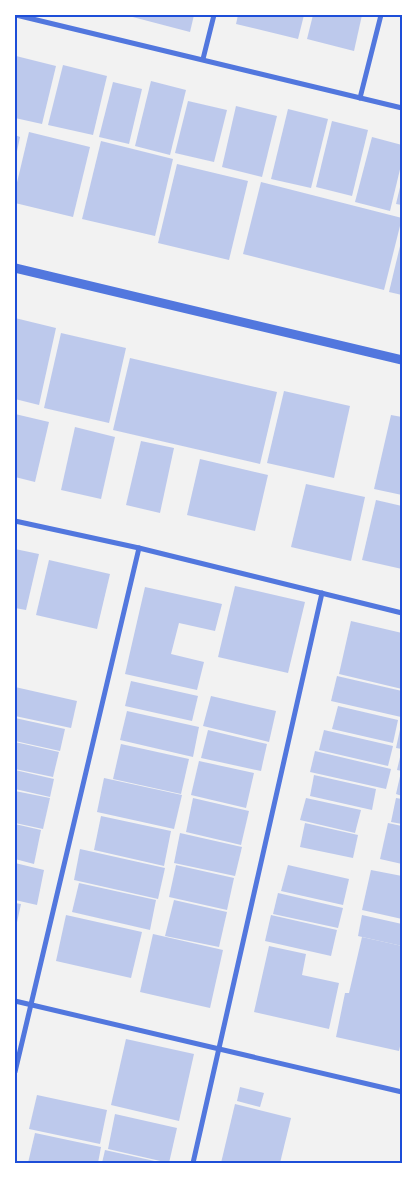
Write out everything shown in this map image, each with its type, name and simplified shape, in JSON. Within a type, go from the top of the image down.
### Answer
[{"type":"street","points":[[16,15],[41,18],[402,108]]},
{"type":"street","points":[[203,59],[214,15]]},
{"type":"street","points":[[360,98],[381,15]]},
{"type":"street","points":[[15,268],[402,360]]},
{"type":"street","points":[[15,521],[139,548],[402,613]]},
{"type":"street","points":[[15,1072],[139,548]]},
{"type":"street","points":[[193,1163],[322,593]]},
{"type":"street","points":[[15,1001],[402,1092]]},
{"type":"building","points":[[125,15],[194,15],[190,32]]},
{"type":"building","points":[[238,15],[304,15],[298,39],[236,24]]},
{"type":"building","points":[[313,15],[362,15],[354,51],[307,39]]},
{"type":"building","points":[[16,56],[56,66],[42,124],[15,118]]},
{"type":"building","points":[[63,65],[107,76],[93,135],[48,125]]},
{"type":"building","points":[[151,81],[186,90],[170,155],[135,146]]},
{"type":"building","points":[[113,82],[142,89],[129,144],[99,137]]},
{"type":"building","points":[[188,101],[227,110],[214,162],[175,153]]},
{"type":"building","points":[[236,106],[277,116],[262,177],[222,167]]},
{"type":"building","points":[[288,109],[328,119],[311,188],[271,179]]},
{"type":"building","points":[[332,121],[368,130],[352,196],[316,187]]},
{"type":"building","points":[[29,132],[90,147],[73,217],[15,203],[15,191]]},
{"type":"building","points":[[15,135],[20,137],[16,156],[15,156]]},
{"type":"building","points":[[372,137],[402,145],[402,161],[390,211],[355,202]]},
{"type":"building","points":[[101,141],[173,159],[155,236],[82,219]]},
{"type":"building","points":[[177,164],[248,181],[229,260],[158,243]]},
{"type":"building","points":[[261,182],[402,218],[384,290],[243,254]]},
{"type":"building","points":[[402,183],[402,205],[396,204]]},
{"type":"building","points":[[402,242],[402,295],[389,292]]},
{"type":"building","points":[[15,318],[56,328],[39,405],[15,399]]},
{"type":"building","points":[[61,333],[126,348],[109,423],[44,408]]},
{"type":"building","points":[[130,358],[277,392],[260,464],[113,430]]},
{"type":"building","points":[[284,391],[350,406],[334,478],[267,463]]},
{"type":"building","points":[[15,414],[49,422],[35,482],[15,477]]},
{"type":"building","points":[[391,415],[402,417],[402,495],[374,489]]},
{"type":"building","points":[[75,427],[115,437],[101,499],[61,490]]},
{"type":"building","points":[[141,441],[174,448],[160,513],[126,505]]},
{"type":"building","points":[[200,459],[268,475],[255,531],[187,515]]},
{"type":"building","points":[[306,484],[365,497],[351,561],[291,547]]},
{"type":"building","points":[[376,500],[402,506],[402,569],[362,560]]},
{"type":"building","points":[[15,549],[39,554],[26,610],[15,608]]},
{"type":"building","points":[[49,560],[110,574],[97,629],[36,615]]},
{"type":"building","points":[[235,586],[305,602],[288,673],[218,657]]},
{"type":"building","points":[[145,587],[222,604],[215,631],[179,623],[171,654],[204,662],[197,690],[125,674]]},
{"type":"building","points":[[351,621],[402,633],[402,689],[339,674]]},
{"type":"building","points":[[337,676],[402,691],[401,717],[331,701]]},
{"type":"building","points":[[131,681],[198,696],[192,721],[125,706]]},
{"type":"building","points":[[15,687],[77,701],[71,728],[15,716]]},
{"type":"building","points":[[211,696],[276,711],[269,742],[203,726]]},
{"type":"building","points":[[338,706],[398,720],[393,743],[332,729]]},
{"type":"building","points":[[127,711],[199,727],[193,757],[120,740]]},
{"type":"building","points":[[15,718],[65,729],[60,751],[15,741]]},
{"type":"building","points":[[402,725],[402,749],[396,748]]},
{"type":"building","points":[[208,730],[267,744],[261,771],[201,758]]},
{"type":"building","points":[[324,730],[393,746],[388,766],[319,750]]},
{"type":"building","points":[[15,742],[59,752],[53,777],[15,769]]},
{"type":"building","points":[[121,744],[189,759],[181,794],[113,779]]},
{"type":"building","points":[[315,751],[391,769],[386,789],[310,772]]},
{"type":"building","points":[[402,753],[402,771],[397,770]]},
{"type":"building","points":[[199,761],[254,773],[246,808],[191,795]]},
{"type":"building","points":[[15,770],[54,779],[50,797],[15,789]]},
{"type":"building","points":[[402,772],[402,796],[396,794]]},
{"type":"building","points":[[314,775],[376,789],[372,810],[310,796]]},
{"type":"building","points":[[104,778],[182,795],[174,829],[97,812]]},
{"type":"building","points":[[15,791],[50,798],[43,829],[15,823]]},
{"type":"building","points":[[193,798],[249,811],[241,845],[186,832]]},
{"type":"building","points":[[306,798],[361,810],[355,833],[300,820]]},
{"type":"building","points":[[396,798],[402,799],[402,824],[391,822]]},
{"type":"building","points":[[101,816],[171,831],[164,866],[94,850]]},
{"type":"building","points":[[305,823],[358,835],[353,858],[300,847]]},
{"type":"building","points":[[388,823],[402,826],[402,864],[380,859]]},
{"type":"building","points":[[15,824],[41,830],[34,864],[15,859]]},
{"type":"building","points":[[180,833],[242,847],[235,876],[174,863]]},
{"type":"building","points":[[80,849],[165,868],[158,899],[74,880]]},
{"type":"building","points":[[15,863],[44,870],[37,905],[15,900]]},
{"type":"building","points":[[176,865],[234,878],[227,910],[169,897]]},
{"type":"building","points":[[288,865],[349,879],[343,905],[281,891]]},
{"type":"building","points":[[371,870],[402,876],[402,919],[362,910]]},
{"type":"building","points":[[79,883],[156,900],[150,930],[72,912]]},
{"type":"building","points":[[278,893],[343,908],[338,928],[273,914]]},
{"type":"building","points":[[174,900],[227,912],[219,947],[165,936]]},
{"type":"building","points":[[15,903],[21,904],[16,927],[15,927]]},
{"type":"building","points":[[66,915],[142,932],[131,978],[56,961]]},
{"type":"building","points":[[271,915],[337,930],[331,956],[265,941]]},
{"type":"building","points":[[362,915],[402,924],[402,946],[358,936]]},
{"type":"building","points":[[153,934],[223,950],[210,1008],[140,992]]},
{"type":"building","points":[[362,937],[402,946],[402,1037],[399,1051],[336,1037],[345,993],[349,993]]},
{"type":"building","points":[[269,946],[306,954],[302,975],[339,983],[329,1029],[254,1012]]},
{"type":"building","points":[[126,1039],[194,1054],[179,1121],[111,1105]]},
{"type":"building","points":[[240,1087],[264,1093],[260,1107],[237,1101]]},
{"type":"building","points":[[37,1095],[107,1110],[100,1144],[29,1129]]},
{"type":"building","points":[[235,1104],[291,1118],[280,1163],[221,1163]]},
{"type":"building","points":[[115,1114],[177,1128],[169,1163],[108,1149]]},
{"type":"building","points":[[35,1133],[101,1147],[98,1163],[28,1163]]},
{"type":"building","points":[[105,1150],[159,1162],[159,1163],[102,1163]]}]
